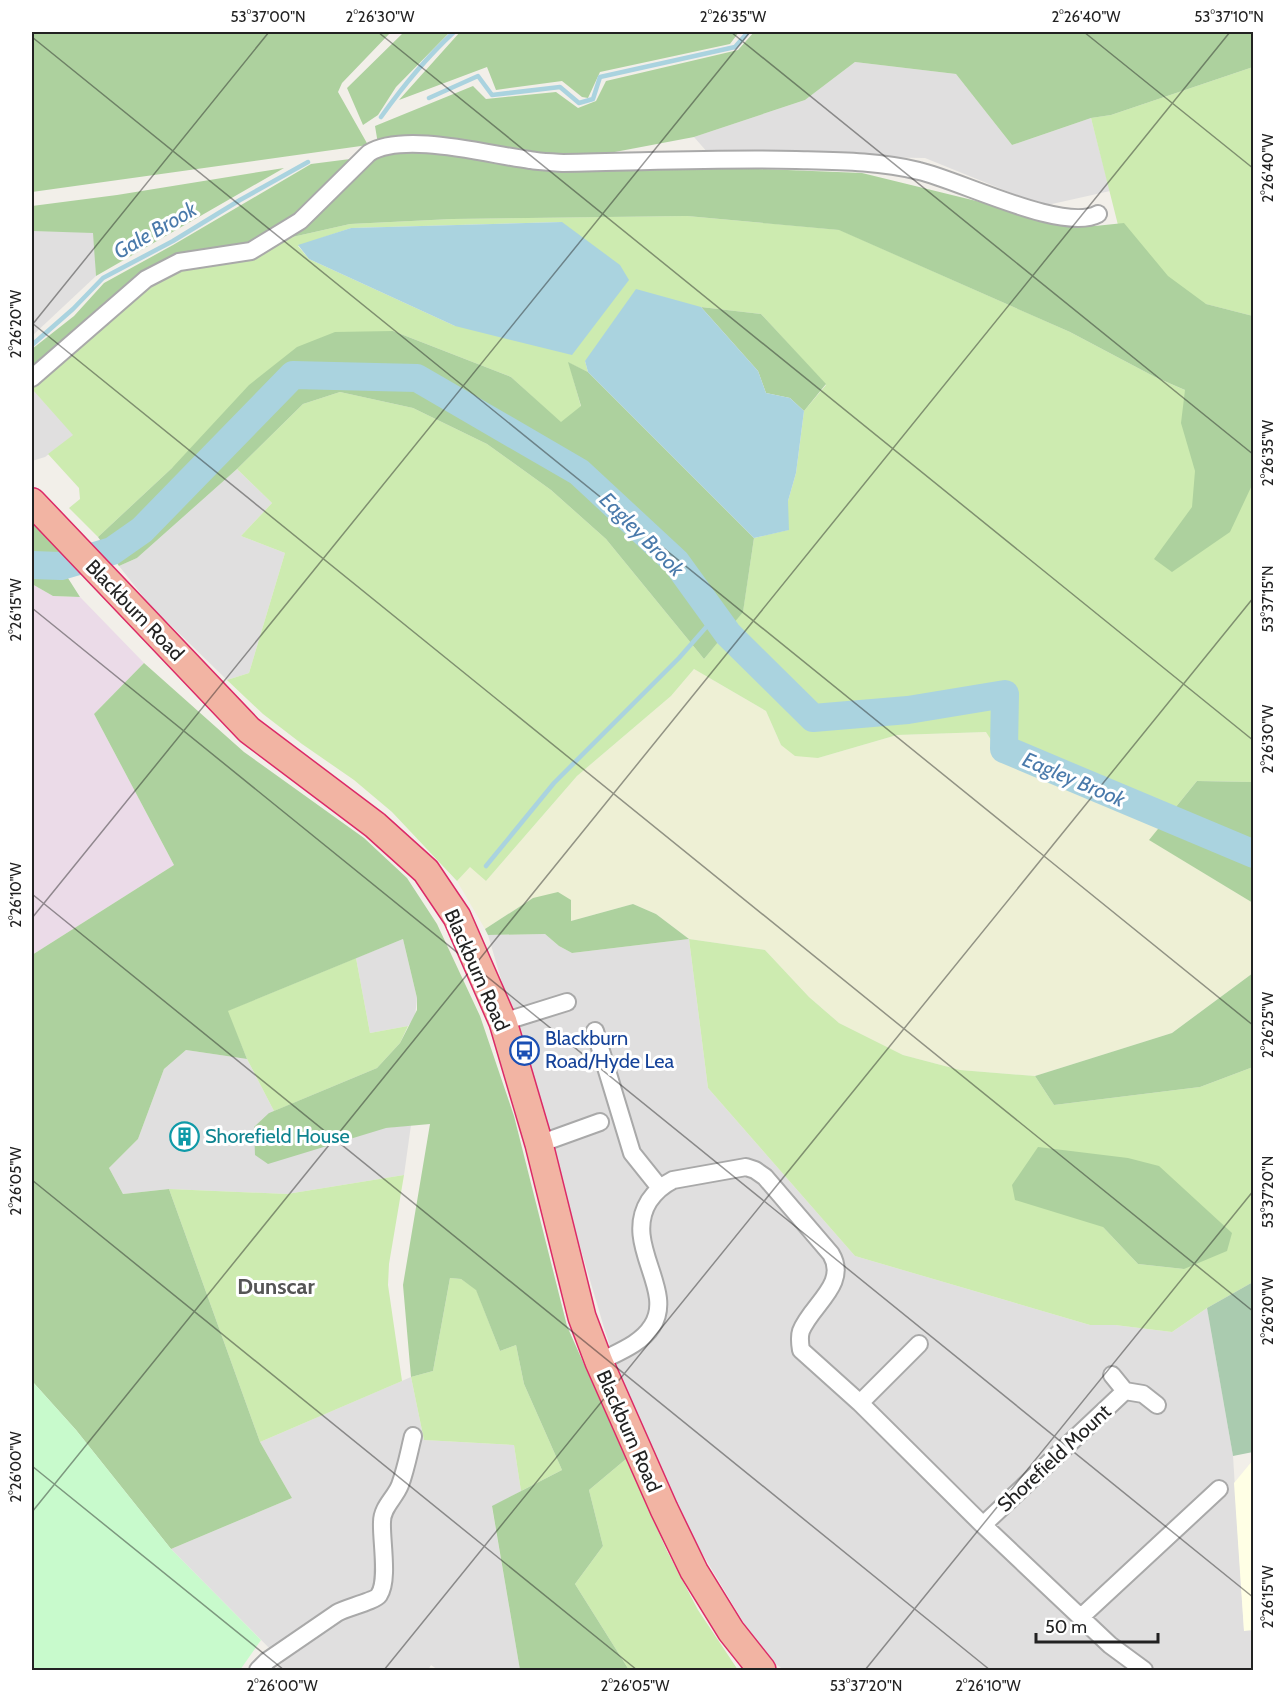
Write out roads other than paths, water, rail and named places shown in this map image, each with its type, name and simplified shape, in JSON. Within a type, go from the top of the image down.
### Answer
[{"type":"highway","name":"Blackburn Road","points":[[32,502],[249,730],[375,825],[426,871],[458,917],[503,1022],[539,1144],[582,1317],[599,1362],[694,1571],[731,1631],[762,1671]]},
{"type":"street","points":[[32,378],[146,279],[179,262],[251,251],[300,221],[375,150],[402,145],[433,144],[563,163],[762,159],[888,165],[920,171],[1042,213],[1074,218],[1093,217],[1098,214]]},
{"type":"street","points":[[503,1022],[567,1002]]},
{"type":"street","points":[[595,1031],[632,1153],[660,1188],[646,1206],[641,1219],[647,1262],[659,1300],[659,1312],[646,1335],[599,1362]]},
{"type":"street","points":[[539,1144],[600,1122]]},
{"type":"street","name":"Shorefield Mount","points":[[660,1188],[673,1180],[746,1167],[765,1177],[837,1264],[837,1274],[833,1283],[801,1332],[801,1350],[860,1403],[983,1525],[1110,1645],[1144,1671]]},
{"type":"street","points":[[860,1403],[912,1346]]},
{"type":"street","name":"Shorefield Mount","points":[[1112,1375],[1125,1391],[1143,1394],[1157,1405]]},
{"type":"street","name":"Shorefield Mount","points":[[983,1525],[1125,1391]]},
{"type":"street","points":[[258,1671],[267,1661],[337,1613],[380,1594],[384,1567],[382,1520],[384,1511],[399,1487],[413,1436]]},
{"type":"street","points":[[1081,1617],[1219,1489]]},
{"type":"street","points":[[1205,1502],[1217,1514]]},
{"type":"water","points":[[562,222],[620,265],[629,280],[572,355],[455,326],[309,259],[298,245],[351,228]]},
{"type":"water","points":[[636,289],[701,307],[758,371],[766,393],[790,398],[804,411],[796,473],[788,501],[789,530],[754,538],[588,372],[585,361]]},
{"type":"waterway","points":[[381,117],[415,73],[454,32]]},
{"type":"waterway","name":"Gale Brook","points":[[429,98],[478,76],[492,95],[560,87],[579,103],[593,99],[600,77],[735,47],[748,32]]},
{"type":"waterway","name":"Gale Brook","points":[[32,345],[73,309],[103,278],[173,241],[308,162]]},
{"type":"waterway","name":"Eagley Brook","points":[[32,565],[61,566],[112,551],[142,530],[293,375],[417,378],[579,472],[676,562],[728,634],[813,718],[908,710],[1005,694],[1004,749],[1254,854]]},
{"type":"waterway","points":[[486,866],[554,783],[679,658],[715,617]]},
{"type":"place","name":"Blackburn Road/Hyde Lea","points":[[524,1050]]},
{"type":"place","name":"Shorefield House","points":[[184,1136]]},
{"type":"district","name":"Dunscar","points":[[276,1286]]}]
